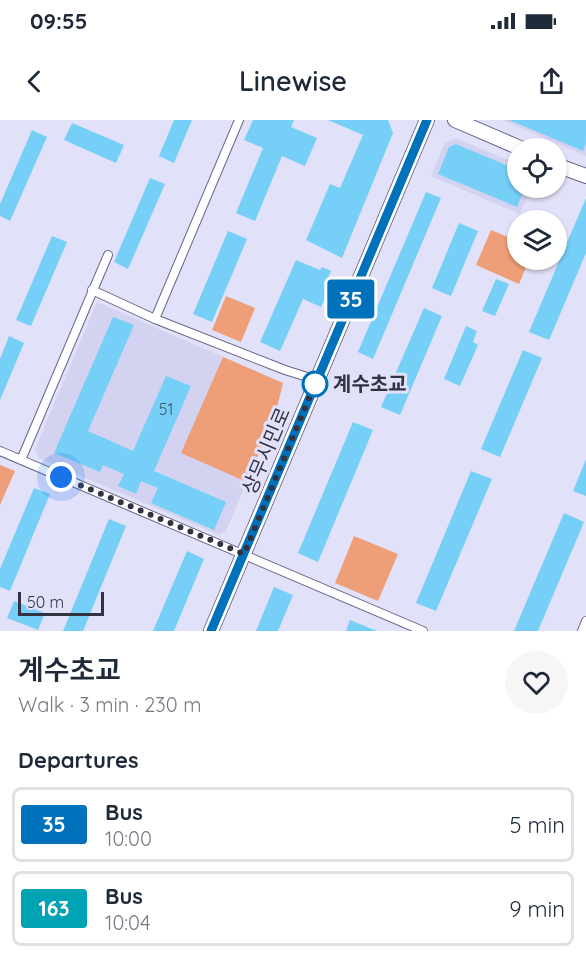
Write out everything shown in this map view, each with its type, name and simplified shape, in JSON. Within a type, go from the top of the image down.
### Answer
[{"type":"street","points":[[155,319],[239,120]]},
{"type":"street","name":"상무시민로","points":[[211,631],[427,120]]},
{"type":"street","points":[[455,120],[507,142]]},
{"type":"street","points":[[567,169],[586,176]]},
{"type":"street","points":[[21,460],[108,255]]},
{"type":"street","points":[[92,290],[155,319],[285,370],[317,380]]},
{"type":"street","points":[[0,451],[423,631]]},
{"type":"street","points":[[582,631],[586,621]]},
{"type":"shaded area","points":[[502,120],[586,120],[586,156],[567,148],[567,138],[544,138]]},
{"type":"shaded area","points":[[456,138],[507,160],[507,198],[527,198],[522,210],[511,210],[431,176],[445,143]]},
{"type":"shaded area","points":[[491,230],[507,237],[507,270],[525,270],[519,284],[476,265]]},
{"type":"shaded area","points":[[226,296],[255,308],[241,342],[212,330]]},
{"type":"shaded area","points":[[97,302],[283,383],[275,415],[226,531],[219,535],[39,458],[35,449]]},
{"type":"shaded area","points":[[223,357],[283,383],[275,415],[247,482],[181,453]]},
{"type":"shaded area","points":[[0,465],[15,471],[0,505]]},
{"type":"shaded area","points":[[354,536],[398,554],[378,601],[335,583]]},
{"type":"building","points":[[174,120],[192,120],[174,163],[159,156]]},
{"type":"building","points":[[253,120],[294,120],[291,127],[317,138],[305,166],[282,156],[255,221],[236,213],[263,148],[244,140]]},
{"type":"building","points":[[328,120],[388,120],[393,133],[342,258],[306,240],[330,184],[340,188],[363,135]]},
{"type":"building","points":[[509,120],[586,120],[586,143],[583,151],[567,144],[567,138],[552,138]]},
{"type":"building","points":[[72,123],[124,145],[116,163],[64,140]]},
{"type":"building","points":[[32,130],[47,137],[10,221],[0,216],[0,204]]},
{"type":"building","points":[[456,144],[507,165],[507,198],[521,198],[517,207],[438,174],[449,147]]},
{"type":"building","points":[[150,178],[165,184],[128,269],[114,262]]},
{"type":"building","points":[[426,192],[441,198],[373,359],[358,352]]},
{"type":"building","points":[[586,198],[586,253],[549,340],[529,332],[555,270],[567,270],[567,243]]},
{"type":"building","points":[[459,223],[478,231],[451,296],[432,288]]},
{"type":"building","points":[[228,231],[247,239],[212,322],[193,314]]},
{"type":"building","points":[[52,236],[67,242],[31,326],[16,320]]},
{"type":"building","points":[[296,260],[320,270],[322,267],[331,271],[328,278],[333,280],[321,307],[303,299],[280,351],[260,342]]},
{"type":"building","points":[[496,279],[509,284],[495,316],[482,311]]},
{"type":"building","points":[[424,308],[442,316],[400,415],[381,407]]},
{"type":"building","points":[[113,317],[134,325],[88,431],[133,451],[166,376],[191,386],[154,471],[226,502],[214,530],[151,503],[158,488],[141,481],[136,494],[118,486],[124,474],[103,465],[100,472],[54,453]]},
{"type":"building","points":[[466,326],[477,331],[473,342],[478,345],[460,386],[444,379]]},
{"type":"building","points":[[9,336],[24,343],[0,400],[0,359]]},
{"type":"building","points":[[523,350],[542,358],[500,457],[481,449]]},
{"type":"building","points":[[353,422],[373,430],[318,562],[298,553]]},
{"type":"building","points":[[586,459],[586,496],[573,491]]},
{"type":"building","points":[[471,471],[492,479],[436,611],[416,603]]},
{"type":"building","points":[[34,488],[50,494],[10,591],[0,587],[0,569]]},
{"type":"building","points":[[564,513],[584,522],[538,631],[514,631]]},
{"type":"building","points":[[109,519],[126,526],[83,631],[63,631]]},
{"type":"building","points":[[187,551],[204,559],[174,631],[153,631]]},
{"type":"building","points":[[274,587],[293,595],[278,631],[256,631]]},
{"type":"building","points":[[14,601],[45,613],[38,630],[7,618]]},
{"type":"building","points":[[350,620],[377,631],[346,631]]},
{"type":"bus line","name":"35","points":[[211,631],[427,120]]},
{"type":"place","name":"계수초교","points":[[315,384]]},
{"type":"route","points":[[61,477],[244,554],[315,384]]}]
